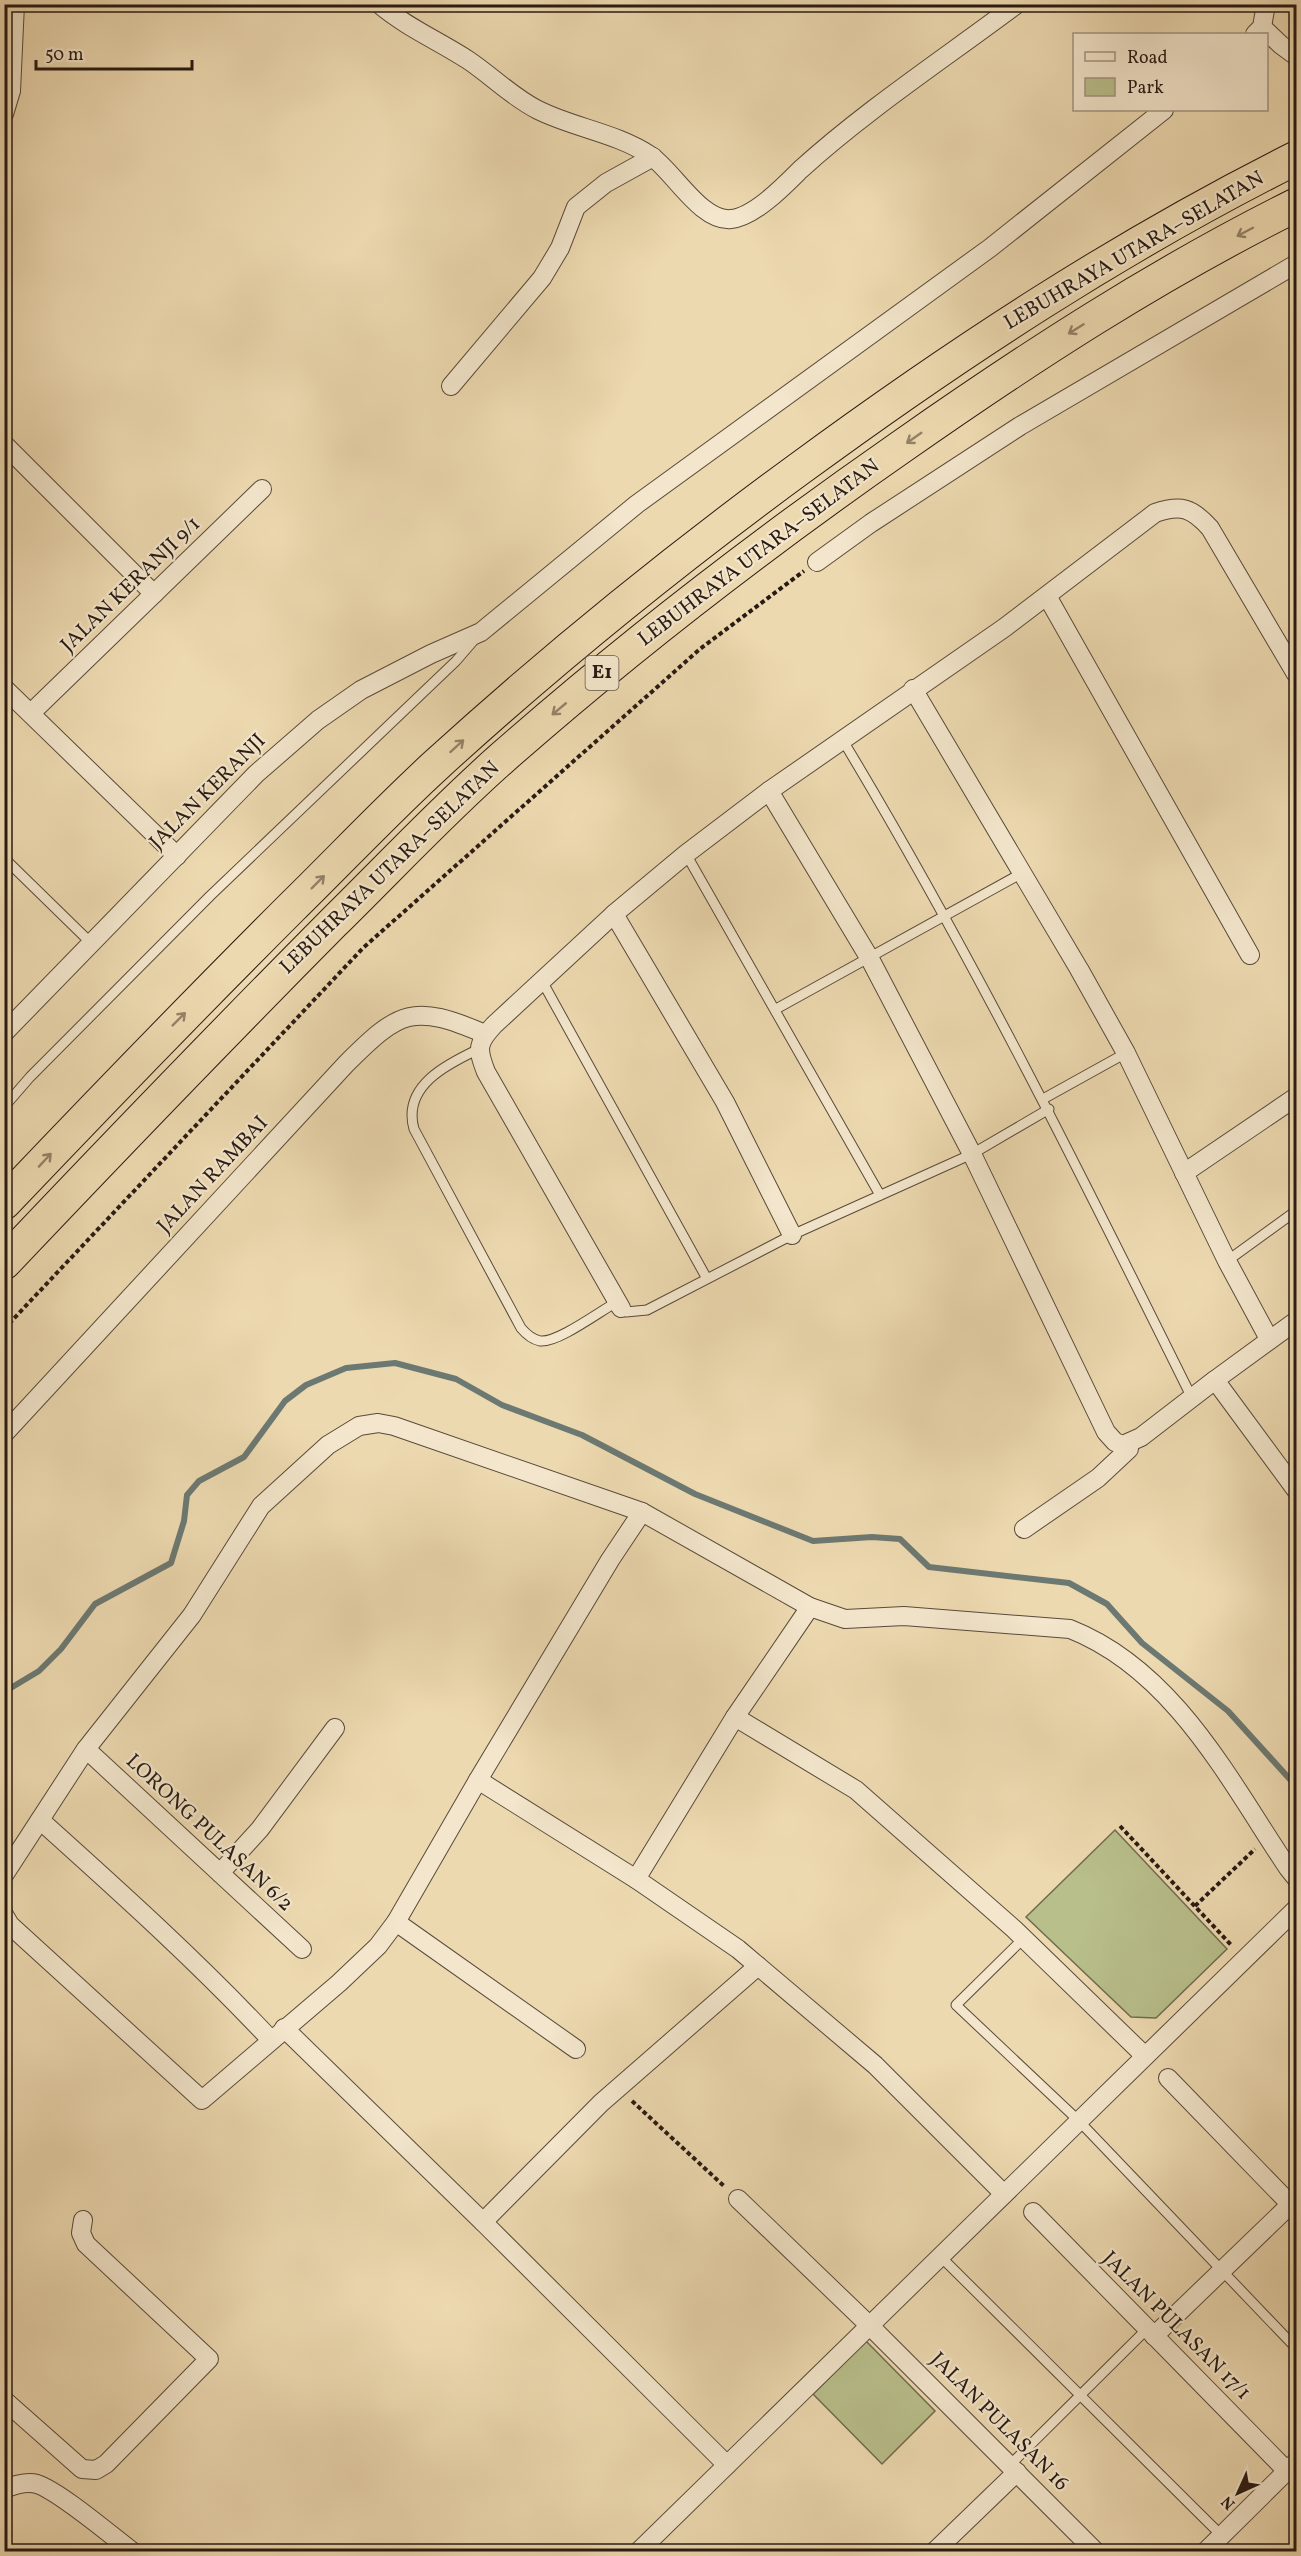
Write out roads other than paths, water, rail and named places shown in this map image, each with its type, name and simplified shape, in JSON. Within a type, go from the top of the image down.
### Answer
[{"type":"highway","name":"LEBUHRAYA UTARA–SELATAN","points":[[4,1203],[163,1036],[430,771],[501,707],[635,594],[792,474],[973,345],[1187,215],[1296,158]]},
{"type":"highway","name":"LEBUHRAYA UTARA–SELATAN","points":[[4,1263],[243,1012],[434,822],[500,760],[621,657],[850,482],[1027,359],[1137,291],[1296,205]]},
{"type":"street","points":[[4,114],[11,91],[15,4]]},
{"type":"street","points":[[379,4],[400,20],[467,60],[527,104],[552,116],[626,143],[653,157],[713,216],[723,219],[742,216],[775,194],[860,122],[1017,4]]},
{"type":"street","points":[[1259,31],[1266,4]]},
{"type":"street","points":[[1268,37],[1296,56]]},
{"type":"street","name":"JALAN KERANJI","points":[[7,1024],[91,943],[270,760],[318,720],[361,690],[431,654],[481,632],[638,504],[990,248],[1163,111]]},
{"type":"street","points":[[451,386],[542,278],[560,248],[576,207],[606,183],[653,157]]},
{"type":"street","points":[[817,562],[871,523],[1020,426],[1296,264]]},
{"type":"street","points":[[4,444],[154,594]]},
{"type":"street","name":"JALAN KERANJI 9/1","points":[[31,713],[262,489]]},
{"type":"street","points":[[619,1305],[486,1072],[482,1041],[542,981],[614,914],[686,854],[769,791],[1047,596],[1155,513],[1171,507],[1180,507],[1192,512],[1210,528],[1296,674]]},
{"type":"street","points":[[1047,596],[1250,955]]},
{"type":"street","points":[[4,688],[177,856]]},
{"type":"street","points":[[913,689],[1024,872],[1126,1053],[1227,1261],[1269,1339]]},
{"type":"street","points":[[769,791],[870,958],[972,1154],[1106,1432],[1115,1442],[1129,1449],[1110,1469],[1024,1529]]},
{"type":"street","points":[[614,914],[725,1102],[792,1235]]},
{"type":"street","name":"JALAN RAMBAI","points":[[4,1434],[346,1064],[383,1028],[402,1017],[417,1014],[455,1021],[482,1041]]},
{"type":"street","points":[[1184,1173],[1296,1096]]},
{"type":"street","points":[[1123,1445],[1141,1437],[1296,1321]]},
{"type":"street","points":[[1215,1380],[1296,1490]]},
{"type":"street","points":[[4,1875],[86,1749],[192,1615],[261,1506],[328,1445],[359,1426],[378,1423],[394,1426],[642,1512],[810,1607],[845,1619],[904,1616],[1046,1627],[1070,1629],[1096,1639],[1146,1678],[1180,1711],[1204,1742],[1296,1878]]},
{"type":"street","points":[[4,1915],[10,1925],[202,2100],[371,1953],[396,1922],[610,1560],[642,1512]]},
{"type":"street","points":[[636,1879],[735,1717],[810,1607]]},
{"type":"street","points":[[735,1717],[856,1790],[1019,1934],[1145,2056]]},
{"type":"street","points":[[220,1873],[260,1829],[335,1728]]},
{"type":"street","name":"LORONG PULASAN 6/2","points":[[86,1749],[302,1949]]},
{"type":"street","points":[[478,1780],[636,1879],[704,1925],[758,1966],[875,2065],[1004,2194]]},
{"type":"street","points":[[40,1820],[124,1895],[232,1998],[278,2034],[483,2222],[727,2465]]},
{"type":"street","points":[[638,2552],[1296,1909]]},
{"type":"street","points":[[396,1922],[576,2049]]},
{"type":"street","points":[[483,2222],[618,2088],[758,1966]]},
{"type":"street","points":[[1150,2332],[1294,2207],[1168,2078]]},
{"type":"street","name":"JALAN PULASAN 16","points":[[738,2199],[869,2325],[1096,2552]]},
{"type":"street","name":"JALAN PULASAN 17/1","points":[[1033,2212],[1150,2332],[1292,2466]]},
{"type":"street","points":[[4,2400],[81,2469],[96,2470],[106,2464],[208,2359],[86,2244],[81,2233],[83,2220]]},
{"type":"street","points":[[1205,2552],[1292,2466]]},
{"type":"street","points":[[934,2552],[1013,2469]]},
{"type":"street","points":[[4,2489],[24,2483],[36,2484],[67,2503],[134,2552]]},
{"type":"lane","points":[[4,1107],[30,1077],[130,975],[456,661],[481,632]]},
{"type":"lane","points":[[843,739],[946,915],[1049,1109],[1192,1398]]},
{"type":"lane","points":[[686,854],[880,1195]]},
{"type":"lane","points":[[4,858],[91,943]]},
{"type":"lane","points":[[776,1009],[1024,872]]},
{"type":"lane","points":[[542,981],[706,1277]]},
{"type":"lane","points":[[482,1041],[438,1070],[422,1086],[412,1106],[411,1120],[521,1328],[538,1341],[551,1340],[619,1305],[626,1312],[647,1310],[706,1277],[792,1235],[972,1154],[1049,1109]]},
{"type":"lane","points":[[1043,1099],[1126,1053]]},
{"type":"lane","points":[[1227,1261],[1296,1211]]},
{"type":"lane","points":[[1019,1934],[956,2005],[1079,2121],[1296,2348]]},
{"type":"lane","points":[[940,2256],[1221,2535]]},
{"type":"lane","points":[[1013,2469],[1080,2395],[1150,2332]]},
{"type":"waterway","points":[[4,1692],[39,1671],[61,1649],[95,1604],[171,1563],[184,1521],[187,1495],[199,1481],[244,1457],[285,1401],[306,1385],[346,1368],[395,1363],[456,1379],[502,1405],[582,1435],[695,1494],[813,1541],[872,1537],[900,1539],[929,1567],[1069,1583],[1107,1604],[1142,1643],[1228,1711],[1296,1786]]}]
